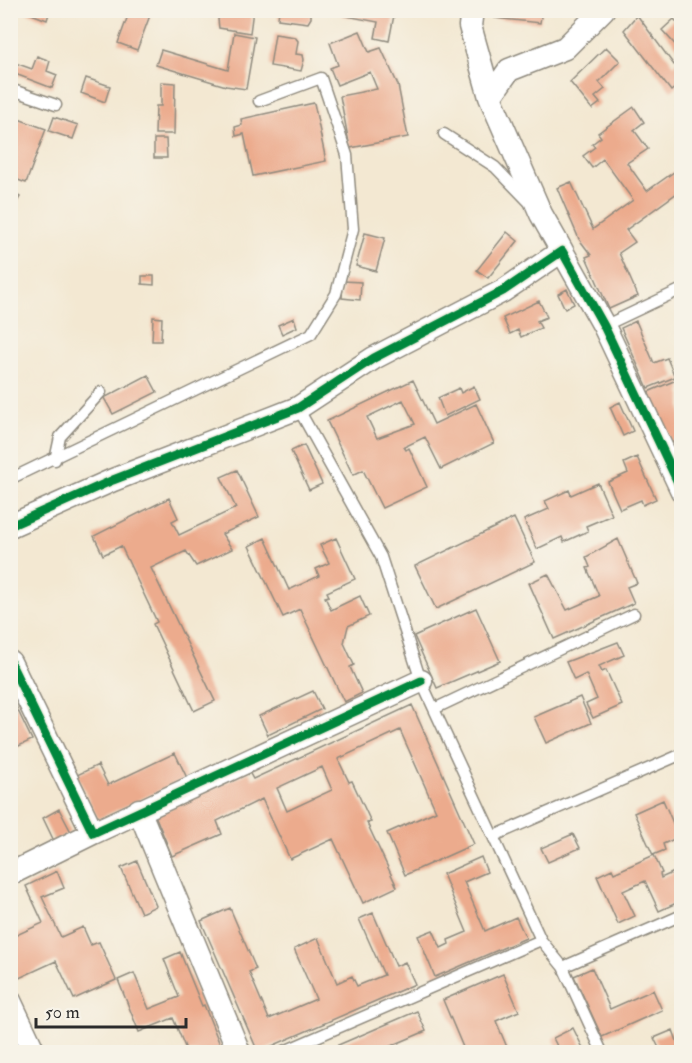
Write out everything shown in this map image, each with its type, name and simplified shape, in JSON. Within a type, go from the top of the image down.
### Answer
[{"type":"street","points":[[472,10],[470,26],[490,97],[540,214],[604,326],[681,491]]},
{"type":"street","points":[[490,97],[509,70],[565,48],[603,10]]},
{"type":"street","points":[[10,526],[113,480],[298,408],[374,358],[503,291],[562,251]]},
{"type":"street","points":[[10,662],[93,833]]},
{"type":"street","points":[[10,874],[139,810],[421,681]]},
{"type":"street","points":[[139,810],[239,1053]]},
{"type":"street","points":[[10,1001],[34,1053]]},
{"type":"lane","points":[[10,479],[55,460],[311,334],[336,294],[353,229],[347,155],[321,78],[259,101]]},
{"type":"lane","points":[[10,89],[56,105]]},
{"type":"lane","points":[[444,134],[495,167],[540,214]]},
{"type":"lane","points":[[604,326],[681,289]]},
{"type":"lane","points":[[55,460],[60,436],[101,392]]},
{"type":"lane","points":[[298,408],[381,557],[421,681],[541,940],[563,967],[602,1053]]},
{"type":"lane","points":[[434,709],[634,614]]},
{"type":"lane","points":[[494,836],[681,754]]},
{"type":"lane","points":[[563,967],[681,915]]},
{"type":"lane","points":[[282,1053],[541,940]]},
{"type":"building","points":[[21,10],[50,10],[47,20]]},
{"type":"building","points":[[130,10],[152,10],[137,50],[118,43]]},
{"type":"building","points":[[228,10],[253,10],[250,33],[219,28],[218,19],[221,15],[227,16]]},
{"type":"building","points":[[279,10],[311,10],[311,18],[308,23],[278,19]]},
{"type":"building","points":[[341,10],[395,10],[389,41],[375,38],[378,22],[341,15]]},
{"type":"building","points":[[496,10],[542,10],[540,23],[495,18]]},
{"type":"building","points":[[637,15],[674,65],[681,59],[681,83],[671,91],[624,30]]},
{"type":"building","points":[[674,19],[681,26],[681,51],[662,30]]},
{"type":"building","points":[[360,31],[369,52],[381,48],[398,85],[408,137],[350,148],[340,96],[377,89],[370,72],[337,85],[330,68],[338,65],[330,43]]},
{"type":"building","points":[[234,33],[255,37],[246,89],[226,86],[156,65],[161,50],[228,70]]},
{"type":"building","points":[[275,34],[295,37],[298,41],[296,54],[303,55],[304,60],[301,71],[270,66]]},
{"type":"building","points":[[606,47],[620,61],[599,82],[605,89],[595,97],[600,103],[592,109],[570,82]]},
{"type":"building","points":[[37,56],[50,61],[47,71],[57,75],[52,88],[10,72],[10,61],[32,69]]},
{"type":"building","points":[[86,78],[110,86],[105,102],[81,93]]},
{"type":"building","points":[[161,82],[175,83],[174,134],[155,134],[156,106],[161,106]]},
{"type":"building","points":[[314,103],[326,161],[253,176],[244,134],[236,136],[235,127],[242,125],[241,119]]},
{"type":"building","points":[[634,107],[644,122],[634,130],[648,149],[627,163],[647,191],[681,167],[681,190],[626,230],[635,242],[619,253],[638,296],[609,309],[586,257],[591,255],[579,239],[557,188],[571,182],[593,229],[633,200],[603,159],[592,168],[583,156],[595,147],[592,144],[601,137],[598,133]]},
{"type":"building","points":[[10,116],[46,129],[26,183],[10,177]]},
{"type":"building","points":[[54,117],[78,125],[73,139],[49,131]]},
{"type":"building","points":[[154,139],[166,139],[167,158],[154,158]]},
{"type":"building","points":[[10,191],[20,197],[10,213]]},
{"type":"building","points":[[507,232],[518,241],[488,278],[477,270]]},
{"type":"building","points":[[365,233],[385,238],[376,271],[356,266]]},
{"type":"building","points":[[142,276],[154,276],[154,285],[142,284]]},
{"type":"building","points":[[343,281],[361,282],[360,300],[342,298]]},
{"type":"building","points":[[567,289],[574,304],[565,309],[558,294]]},
{"type":"building","points":[[539,301],[547,317],[537,321],[541,328],[521,337],[518,330],[510,334],[503,318]]},
{"type":"building","points":[[153,317],[162,318],[161,341],[152,341]]},
{"type":"building","points":[[294,318],[297,327],[282,334],[278,325]]},
{"type":"building","points":[[636,321],[654,363],[667,358],[675,377],[648,388],[621,328]]},
{"type":"building","points":[[148,375],[157,392],[113,414],[104,398]]},
{"type":"building","points":[[681,378],[681,438],[671,443],[648,392]]},
{"type":"building","points":[[413,380],[434,424],[476,404],[494,443],[441,469],[425,437],[404,447],[406,450],[409,448],[427,487],[382,508],[363,470],[353,475],[327,421]],"holes":[[[403,400],[415,424],[377,438],[367,417]]]},
{"type":"building","points":[[474,386],[480,399],[445,416],[438,398],[459,388],[461,393]]},
{"type":"building","points":[[620,402],[633,431],[623,436],[610,407]]},
{"type":"building","points":[[304,445],[322,484],[309,490],[291,451]]},
{"type":"building","points":[[637,457],[656,499],[643,505],[641,500],[620,509],[608,482],[628,473],[624,463]]},
{"type":"building","points":[[237,470],[259,517],[222,534],[232,549],[196,566],[186,551],[151,568],[215,701],[194,711],[153,624],[157,622],[121,546],[103,555],[94,536],[169,498],[178,518],[172,521],[179,535],[236,508],[221,477]]},
{"type":"building","points":[[598,483],[612,515],[586,526],[588,531],[564,542],[562,537],[537,549],[524,520],[549,509],[545,501],[569,490],[571,495]]},
{"type":"building","points":[[514,518],[535,562],[436,609],[415,566]]},
{"type":"building","points":[[265,538],[289,590],[319,576],[316,569],[329,563],[320,545],[336,538],[355,579],[327,592],[329,596],[325,597],[331,610],[360,596],[369,616],[348,626],[344,643],[354,665],[350,667],[362,693],[344,702],[300,609],[283,617],[249,546]]},
{"type":"building","points":[[618,539],[637,583],[627,587],[634,603],[554,639],[529,583],[548,574],[567,610],[599,596],[587,568],[590,567],[586,557]]},
{"type":"building","points":[[476,608],[500,661],[437,688],[414,636]]},
{"type":"building","points":[[618,642],[624,655],[599,666],[602,672],[606,670],[622,705],[593,718],[586,704],[597,699],[586,674],[574,680],[566,662]]},
{"type":"building","points":[[313,691],[322,709],[268,735],[259,716]]},
{"type":"building","points":[[10,694],[32,740],[12,749],[10,746]]},
{"type":"building","points":[[580,697],[591,723],[546,743],[534,717]]},
{"type":"building","points":[[412,705],[474,844],[405,875],[387,833],[436,811],[400,730],[338,759],[349,782],[352,781],[371,822],[367,823],[397,887],[363,903],[333,839],[290,859],[262,799],[217,821],[222,834],[172,856],[155,815],[249,772],[253,779]],"holes":[[[322,767],[332,790],[287,811],[277,788]]]},
{"type":"building","points":[[175,753],[187,778],[98,819],[77,775],[98,765],[108,785]]},
{"type":"building","points":[[663,800],[679,837],[663,844],[665,850],[653,855],[634,813]]},
{"type":"building","points":[[59,809],[71,832],[54,841],[43,818]]},
{"type":"building","points":[[573,834],[580,848],[548,862],[541,848]]},
{"type":"building","points":[[654,855],[662,873],[661,878],[681,869],[681,901],[659,911],[645,881],[623,891],[635,916],[618,924],[597,876],[612,869],[614,873]]},
{"type":"building","points":[[481,857],[487,872],[464,882],[485,931],[516,917],[526,938],[435,977],[418,936],[433,930],[441,948],[449,944],[448,940],[467,932],[443,874]]},
{"type":"building","points":[[137,861],[156,906],[141,913],[121,868]]},
{"type":"building","points":[[57,871],[64,888],[42,897],[61,937],[83,927],[91,945],[99,942],[116,980],[74,999],[56,961],[17,979],[10,965],[10,938],[43,923],[26,886]]},
{"type":"building","points":[[230,908],[256,969],[249,972],[269,1019],[316,999],[294,949],[318,938],[337,983],[352,976],[357,986],[384,975],[359,919],[373,913],[396,966],[405,962],[415,984],[258,1052],[201,921]]},
{"type":"building","points":[[180,952],[223,1052],[187,1052],[173,1018],[139,1032],[118,980],[134,973],[149,1009],[179,997],[164,959]]},
{"type":"building","points":[[592,968],[610,1009],[653,990],[662,1010],[602,1037],[574,976]]},
{"type":"building","points":[[503,974],[519,1011],[496,1021],[509,1052],[465,1052],[443,1000]]},
{"type":"building","points":[[417,1011],[426,1031],[377,1052],[322,1052]]},
{"type":"building","points":[[573,1028],[585,1052],[560,1052],[553,1038]]},
{"type":"building","points":[[673,1030],[681,1052],[661,1052],[654,1038]]},
{"type":"cycle path","points":[[10,526],[113,480],[298,408],[374,358],[503,291],[562,251],[604,326],[682,491]]},
{"type":"cycle path","points":[[10,662],[93,833],[421,681]]}]
